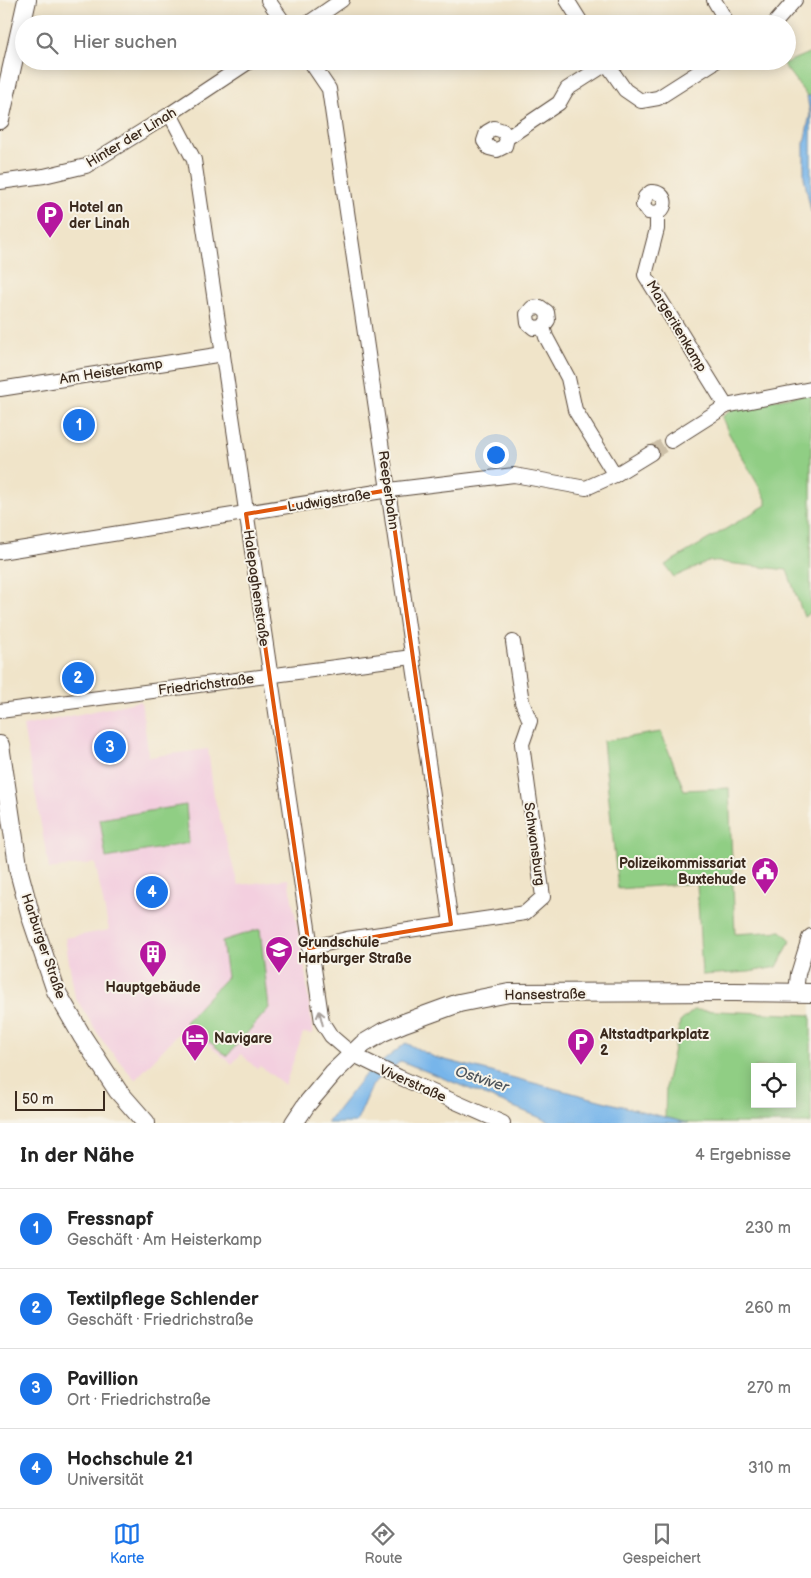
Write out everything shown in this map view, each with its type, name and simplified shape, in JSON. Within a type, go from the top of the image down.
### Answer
[{"type":"street","points":[[23,15],[26,0]]},
{"type":"street","points":[[268,0],[279,15]]},
{"type":"street","points":[[320,15],[342,0]]},
{"type":"street","points":[[567,0],[576,15]]},
{"type":"street","points":[[714,0],[723,15]]},
{"type":"street","points":[[782,15],[795,0]]},
{"type":"street","points":[[0,120],[15,51]]},
{"type":"street","name":"Hinter der Linah","points":[[0,182],[44,176],[86,166],[236,70]]},
{"type":"street","name":"Reeperbahn","points":[[316,70],[329,89],[389,490],[450,924]]},
{"type":"street","points":[[507,138],[559,103],[567,90],[596,70]]},
{"type":"street","points":[[611,70],[625,90],[641,101],[658,98],[702,70]]},
{"type":"street","name":"Halepaghenstraße","points":[[170,114],[194,160],[309,948],[322,1022],[331,1036],[352,1054]]},
{"type":"street","name":"Margeritenkamp","points":[[657,213],[657,229],[645,274],[726,406]]},
{"type":"street","points":[[543,327],[546,337],[568,378],[575,410],[615,475]]},
{"type":"street","name":"Am Heisterkamp","points":[[0,389],[223,354]]},
{"type":"street","points":[[671,441],[726,406],[811,389]]},
{"type":"street","name":"Ludwigstraße","points":[[0,552],[389,490],[514,475],[586,488],[615,475],[651,454]]},
{"type":"street","name":"Schwansburg","points":[[309,948],[347,939],[406,932],[525,913],[543,897],[522,744],[530,721],[522,702],[513,642]]},
{"type":"street","name":"Friedrichstraße","points":[[0,711],[412,657]]},
{"type":"street","name":"Harburger Straße","points":[[0,745],[19,872],[31,917],[56,991],[82,1036],[118,1091],[146,1123]]},
{"type":"street","points":[[804,993],[798,974],[808,938],[811,936]]},
{"type":"street","name":"Hansestraße","points":[[294,1123],[313,1095],[363,1044],[383,1032],[404,1023],[460,1003],[509,993],[804,993]]},
{"type":"street","name":"Viverstraße","points":[[352,1054],[392,1074],[503,1123]]},
{"type":"highlighted area","points":[[389,490],[451,924],[309,948],[246,514]]},
{"type":"shaded area","points":[[141,701],[149,757],[208,749],[214,796],[238,885],[288,879],[303,955],[313,1034],[303,1033],[285,1085],[260,1066],[257,1069],[241,1054],[232,1064],[185,1026],[135,1080],[102,1040],[75,997],[65,938],[109,930],[95,863],[49,869],[23,726]]},
{"type":"green space","points":[[811,52],[811,96],[807,96],[788,70],[796,70],[796,58]]},
{"type":"green space","points":[[811,393],[811,612],[804,617],[787,570],[710,561],[674,577],[665,565],[766,505],[766,499],[728,432],[722,417],[735,407]]},
{"type":"green space","points":[[661,732],[684,790],[729,788],[735,934],[781,931],[791,940],[777,967],[749,972],[702,975],[697,883],[618,889],[603,741]]},
{"type":"green space","points":[[186,805],[189,843],[106,858],[100,819]]},
{"type":"green space","points":[[260,929],[269,1008],[227,1056],[185,1022],[227,977],[222,941]]},
{"type":"green space","points":[[694,1010],[811,1015],[811,1123],[687,1123],[665,1117],[666,1084],[680,1022]]},
{"type":"water","points":[[807,96],[811,96],[811,212],[804,177],[804,143],[810,114]]},
{"type":"water","name":"Ostviver","points":[[406,1043],[434,1057],[687,1123],[553,1123],[401,1061],[373,1084],[356,1123],[327,1123],[364,1076]]},
{"type":"tunnel","points":[[651,453],[671,441]]},
{"type":"place","name":"Hotel an der Linah","points":[[50,239]]},
{"type":"place","name":"Fressnapf","points":[[79,425]]},
{"type":"place","name":"Textilpflege Schlender","points":[[78,678]]},
{"type":"place","name":"Pavillion","points":[[110,747]]},
{"type":"place","name":"Hochschule 21","points":[[152,892]]},
{"type":"place","name":"Polizeikommissariat Buxtehude","points":[[765,895]]},
{"type":"place","name":"Grundschule Harburger Straße","points":[[279,974]]},
{"type":"place","name":"Hauptgebäude","points":[[153,978]]},
{"type":"place","name":"Navigare","points":[[195,1062]]},
{"type":"place","name":"Altstadtparkplatz 2","points":[[581,1066]]}]
